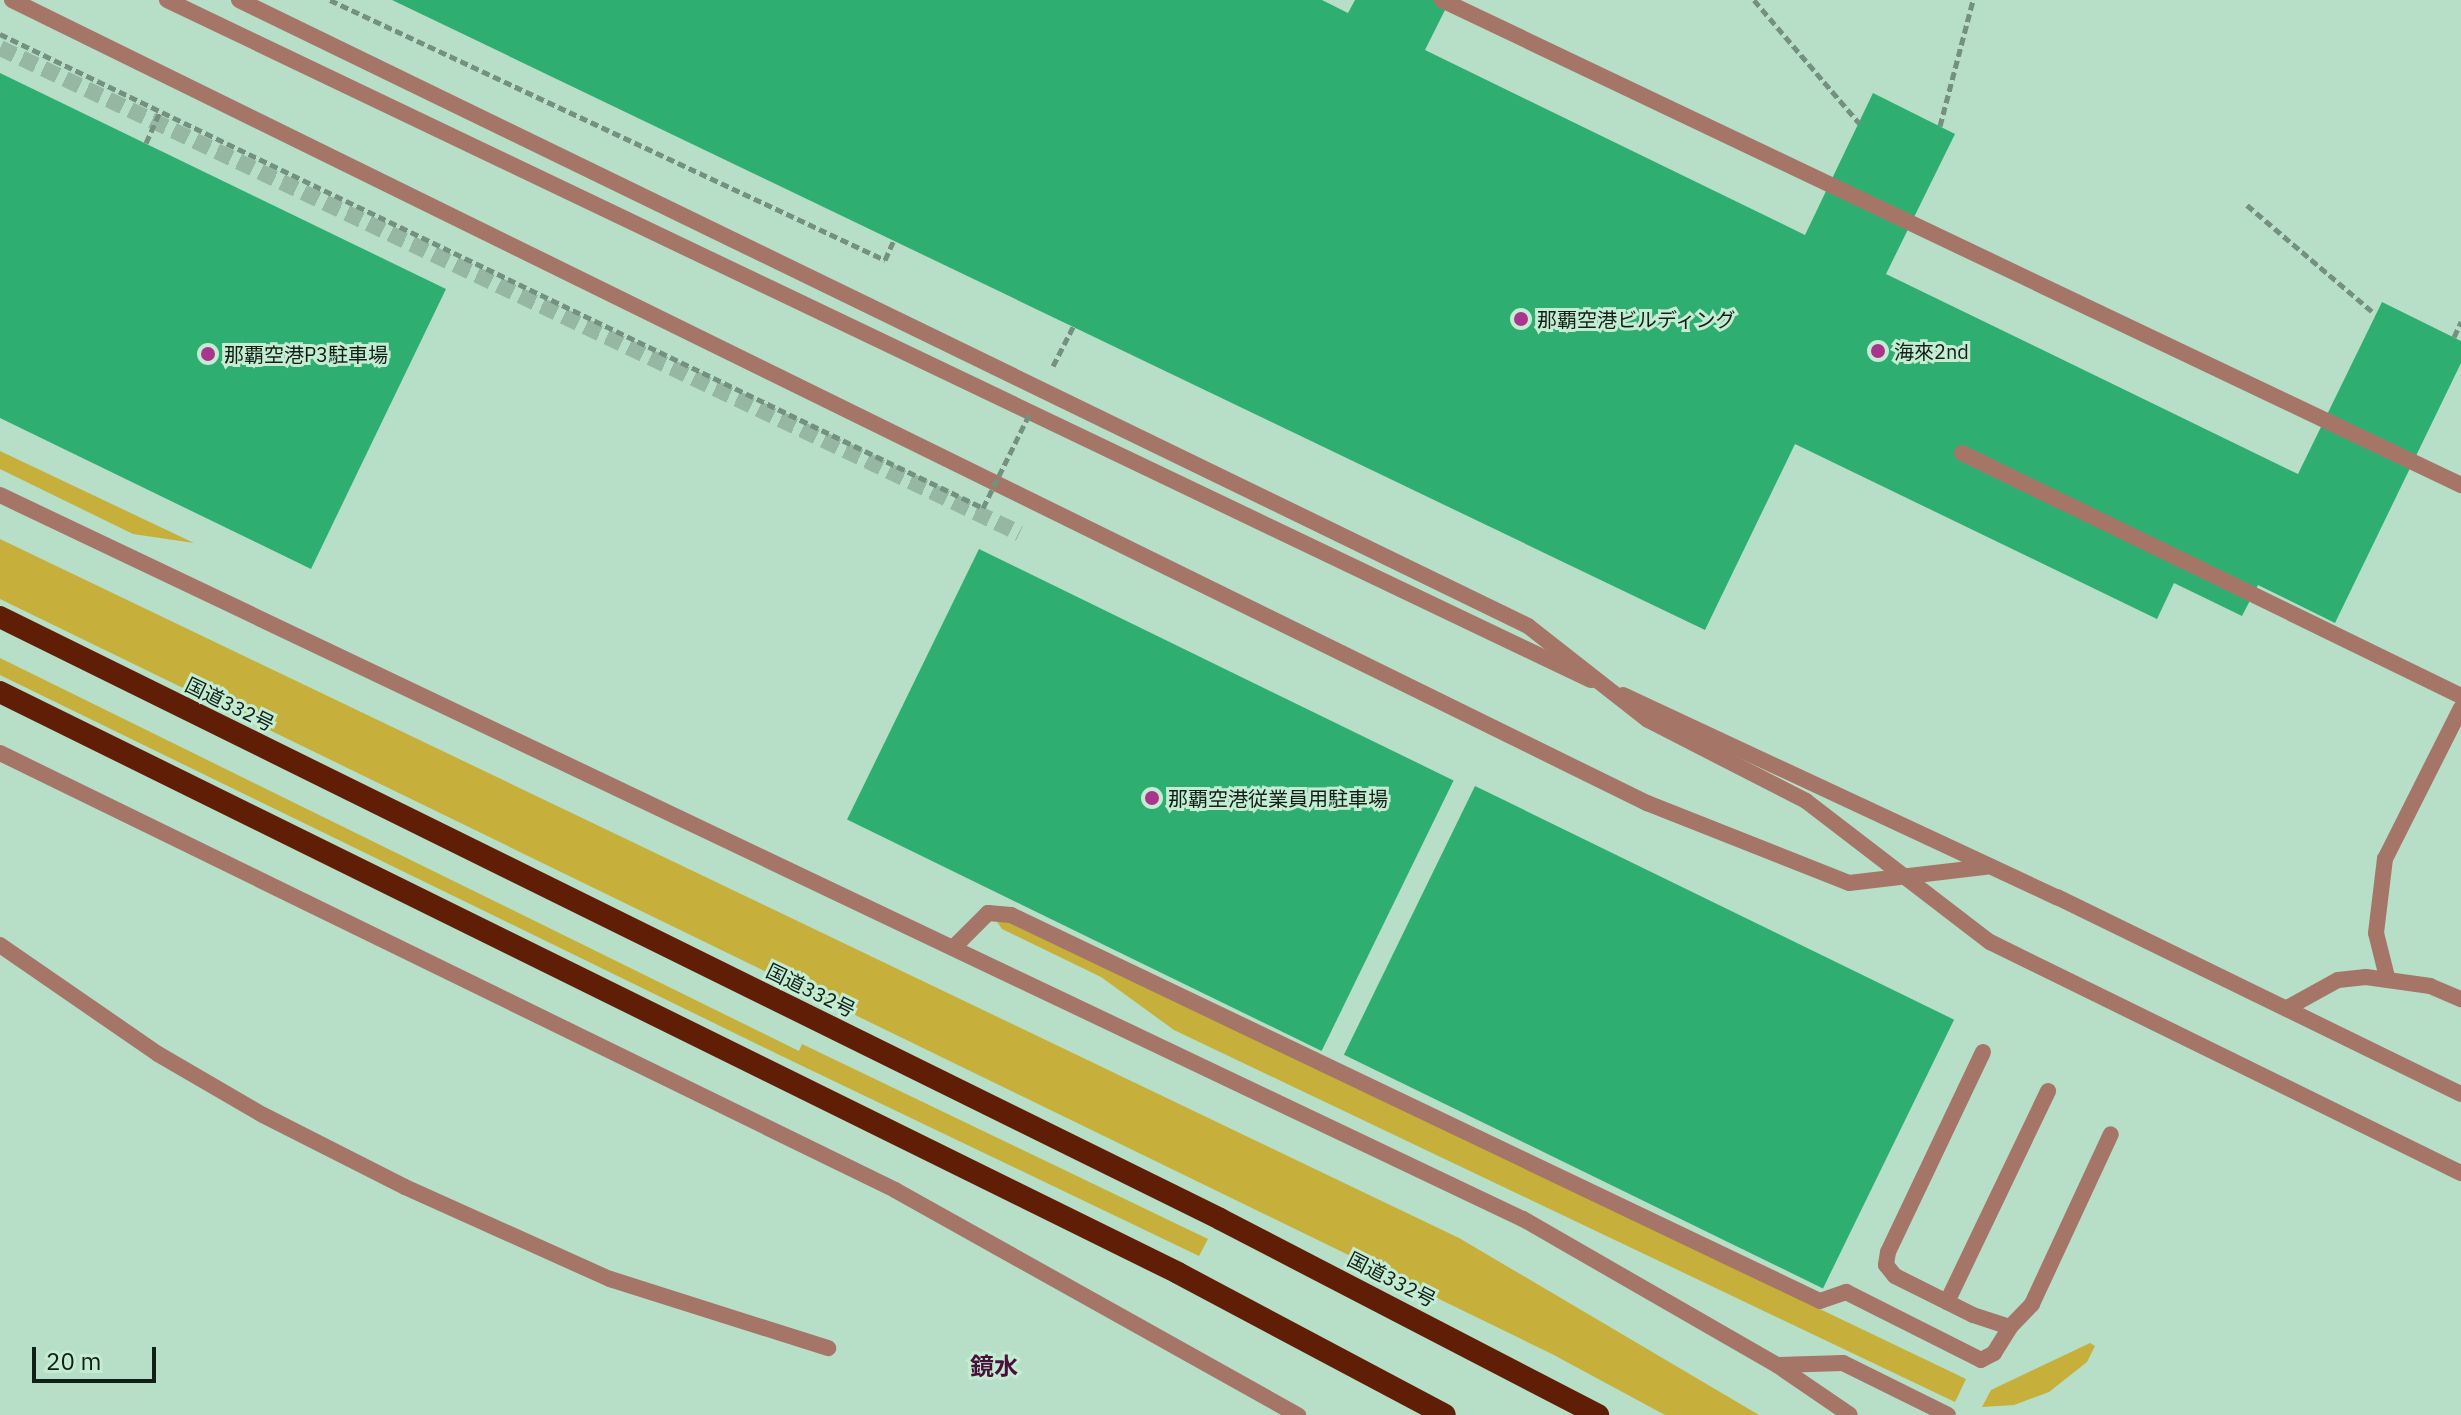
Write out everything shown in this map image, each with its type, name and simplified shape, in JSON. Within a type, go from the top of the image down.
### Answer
[{"type":"highway","name":"国道332号","points":[[0,617],[1206,1212],[1598,1415]]},
{"type":"highway","points":[[0,692],[1178,1273],[1445,1415]]},
{"type":"street","points":[[12,0],[1647,803],[1849,883],[1988,867]]},
{"type":"street","points":[[167,0],[2287,1008],[2461,1094]]},
{"type":"street","points":[[239,0],[1528,626],[1648,720],[1806,801],[1990,942],[2461,1173]]},
{"type":"street","points":[[1442,0],[2461,485]]},
{"type":"street","points":[[1962,453],[2461,696]]},
{"type":"street","points":[[0,495],[1523,1219],[1777,1365],[1850,1415]]},
{"type":"street","points":[[2387,977],[2376,933],[2385,859],[2461,708]]},
{"type":"street","points":[[0,753],[895,1190],[1298,1415]]},
{"type":"street","points":[[954,947],[988,913],[1011,915],[1820,1301],[1846,1292],[1981,1360],[1994,1353],[2010,1327],[2032,1304],[2111,1134]]},
{"type":"street","points":[[0,945],[158,1054],[263,1115],[405,1187],[610,1279],[719,1309],[828,1348]]},
{"type":"street","points":[[2287,1008],[2338,980],[2387,977],[2461,999]]},
{"type":"street","points":[[1983,1052],[1886,1265],[1895,1276],[1947,1302],[2010,1327]]},
{"type":"street","points":[[1947,1302],[2048,1091]]},
{"type":"street","points":[[1777,1365],[1843,1363],[1948,1415]]},
{"type":"path","points":[[330,0],[885,260],[895,238]]},
{"type":"path","points":[[1754,0],[1859,123]]},
{"type":"path","points":[[1940,126],[1973,0]]},
{"type":"path","points":[[0,34],[983,508],[1032,409]]},
{"type":"path","points":[[146,143],[160,112]]},
{"type":"path","points":[[2247,205],[2375,314]]},
{"type":"path","points":[[2454,337],[2461,322]]},
{"type":"path","points":[[1046,381],[1074,325]]},
{"type":"shaded area","points":[[0,451],[194,543],[133,534],[0,469]]},
{"type":"shaded area","points":[[0,539],[1459,1238],[1759,1415],[1665,1415],[1552,1354],[0,599]]},
{"type":"shaded area","points":[[0,658],[799,1051],[802,1044],[1208,1239],[1199,1256],[794,1062],[0,675]]},
{"type":"shaded area","points":[[990,912],[1966,1379],[1955,1402],[1174,1030],[1101,977],[1002,929]]},
{"type":"shaded area","points":[[2090,1343],[2095,1346],[2087,1362],[2049,1392],[2014,1405],[1982,1407],[1991,1390]]},
{"type":"building","name":"那覇空港ビルディング","points":[[392,0],[1322,0],[1348,13],[1355,0],[1450,0],[1425,50],[1805,235],[1873,93],[1955,134],[1886,274],[2298,474],[2382,302],[2461,341],[2461,363],[2335,623],[2258,585],[2242,616],[2174,583],[2157,619],[1795,444],[1705,630]]},
{"type":"building","name":"那覇空港P3駐車場","points":[[0,73],[446,289],[311,569],[0,418]]},
{"type":"building","name":"那覇空港従業員用駐車場","points":[[979,549],[1454,780],[1322,1051],[847,820]]},
{"type":"building","points":[[1475,786],[1954,1020],[1823,1288],[1344,1055]]},
{"type":"tunnel","points":[[0,48],[1019,533]]},
{"type":"place","name":"那覇空港ビルディング","points":[[1521,319]]},
{"type":"place","name":"海來2nd","points":[[1878,351]]},
{"type":"place","name":"那覇空港P3駐車場","points":[[208,354]]},
{"type":"place","name":"那覇空港従業員用駐車場","points":[[1152,798]]},
{"type":"district","name":"鏡水","points":[[994,1367]]}]
